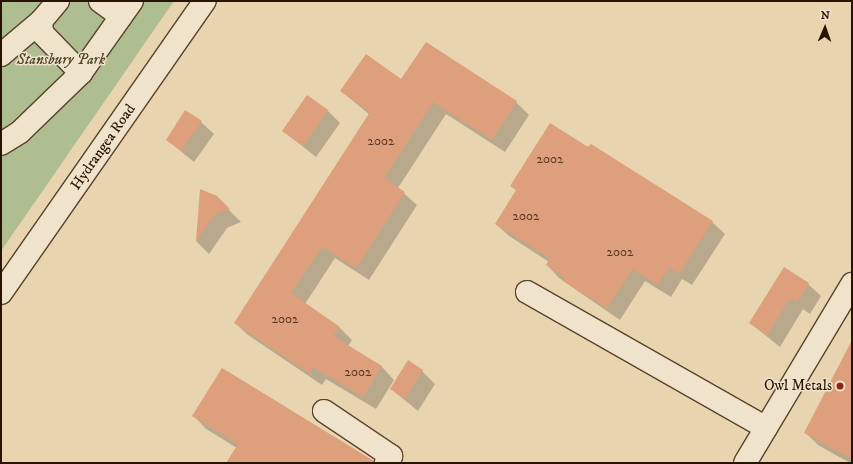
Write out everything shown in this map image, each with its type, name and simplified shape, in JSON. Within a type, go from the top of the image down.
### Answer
[{"type":"street","points":[[1,55],[41,21],[58,1]]},
{"type":"street","points":[[1,144],[20,132],[82,73],[126,9],[100,1]]},
{"type":"street","name":"Hydrangea Road","points":[[1,293],[205,1]]},
{"type":"street","points":[[41,21],[42,33],[82,73]]},
{"type":"street","points":[[745,463],[852,284]]},
{"type":"street","points":[[527,292],[766,428]]},
{"type":"street","points":[[324,411],[391,456],[386,463]]},
{"type":"green space","name":"Stansbury Park","points":[[1,1],[174,1],[1,251]]},
{"type":"building","points":[[426,42],[517,101],[492,140],[433,102],[384,178],[405,192],[356,268],[322,247],[291,293],[340,327],[333,336],[382,366],[363,397],[313,367],[309,373],[234,323],[370,112],[340,91],[366,54],[401,79]]},
{"type":"building","points":[[307,95],[328,110],[303,146],[282,131]]},
{"type":"building","points":[[185,110],[202,121],[181,151],[166,140]]},
{"type":"building","points":[[550,123],[588,147],[591,144],[713,221],[679,274],[669,267],[658,285],[633,269],[607,308],[563,281],[565,278],[546,265],[550,258],[495,224],[516,190],[510,186]]},
{"type":"building","points":[[200,189],[217,196],[230,209],[214,215],[196,242]]},
{"type":"building","points":[[784,267],[809,283],[797,302],[790,298],[767,335],[749,323]]},
{"type":"building","name":"Owl Metals","points":[[852,340],[852,459],[804,433]]},
{"type":"building","points":[[408,360],[423,370],[405,399],[390,389]]},
{"type":"building","points":[[222,368],[374,461],[374,463],[226,463],[238,444],[192,416]]},
{"type":"place","name":"Owl Metals","points":[[840,386]]}]
